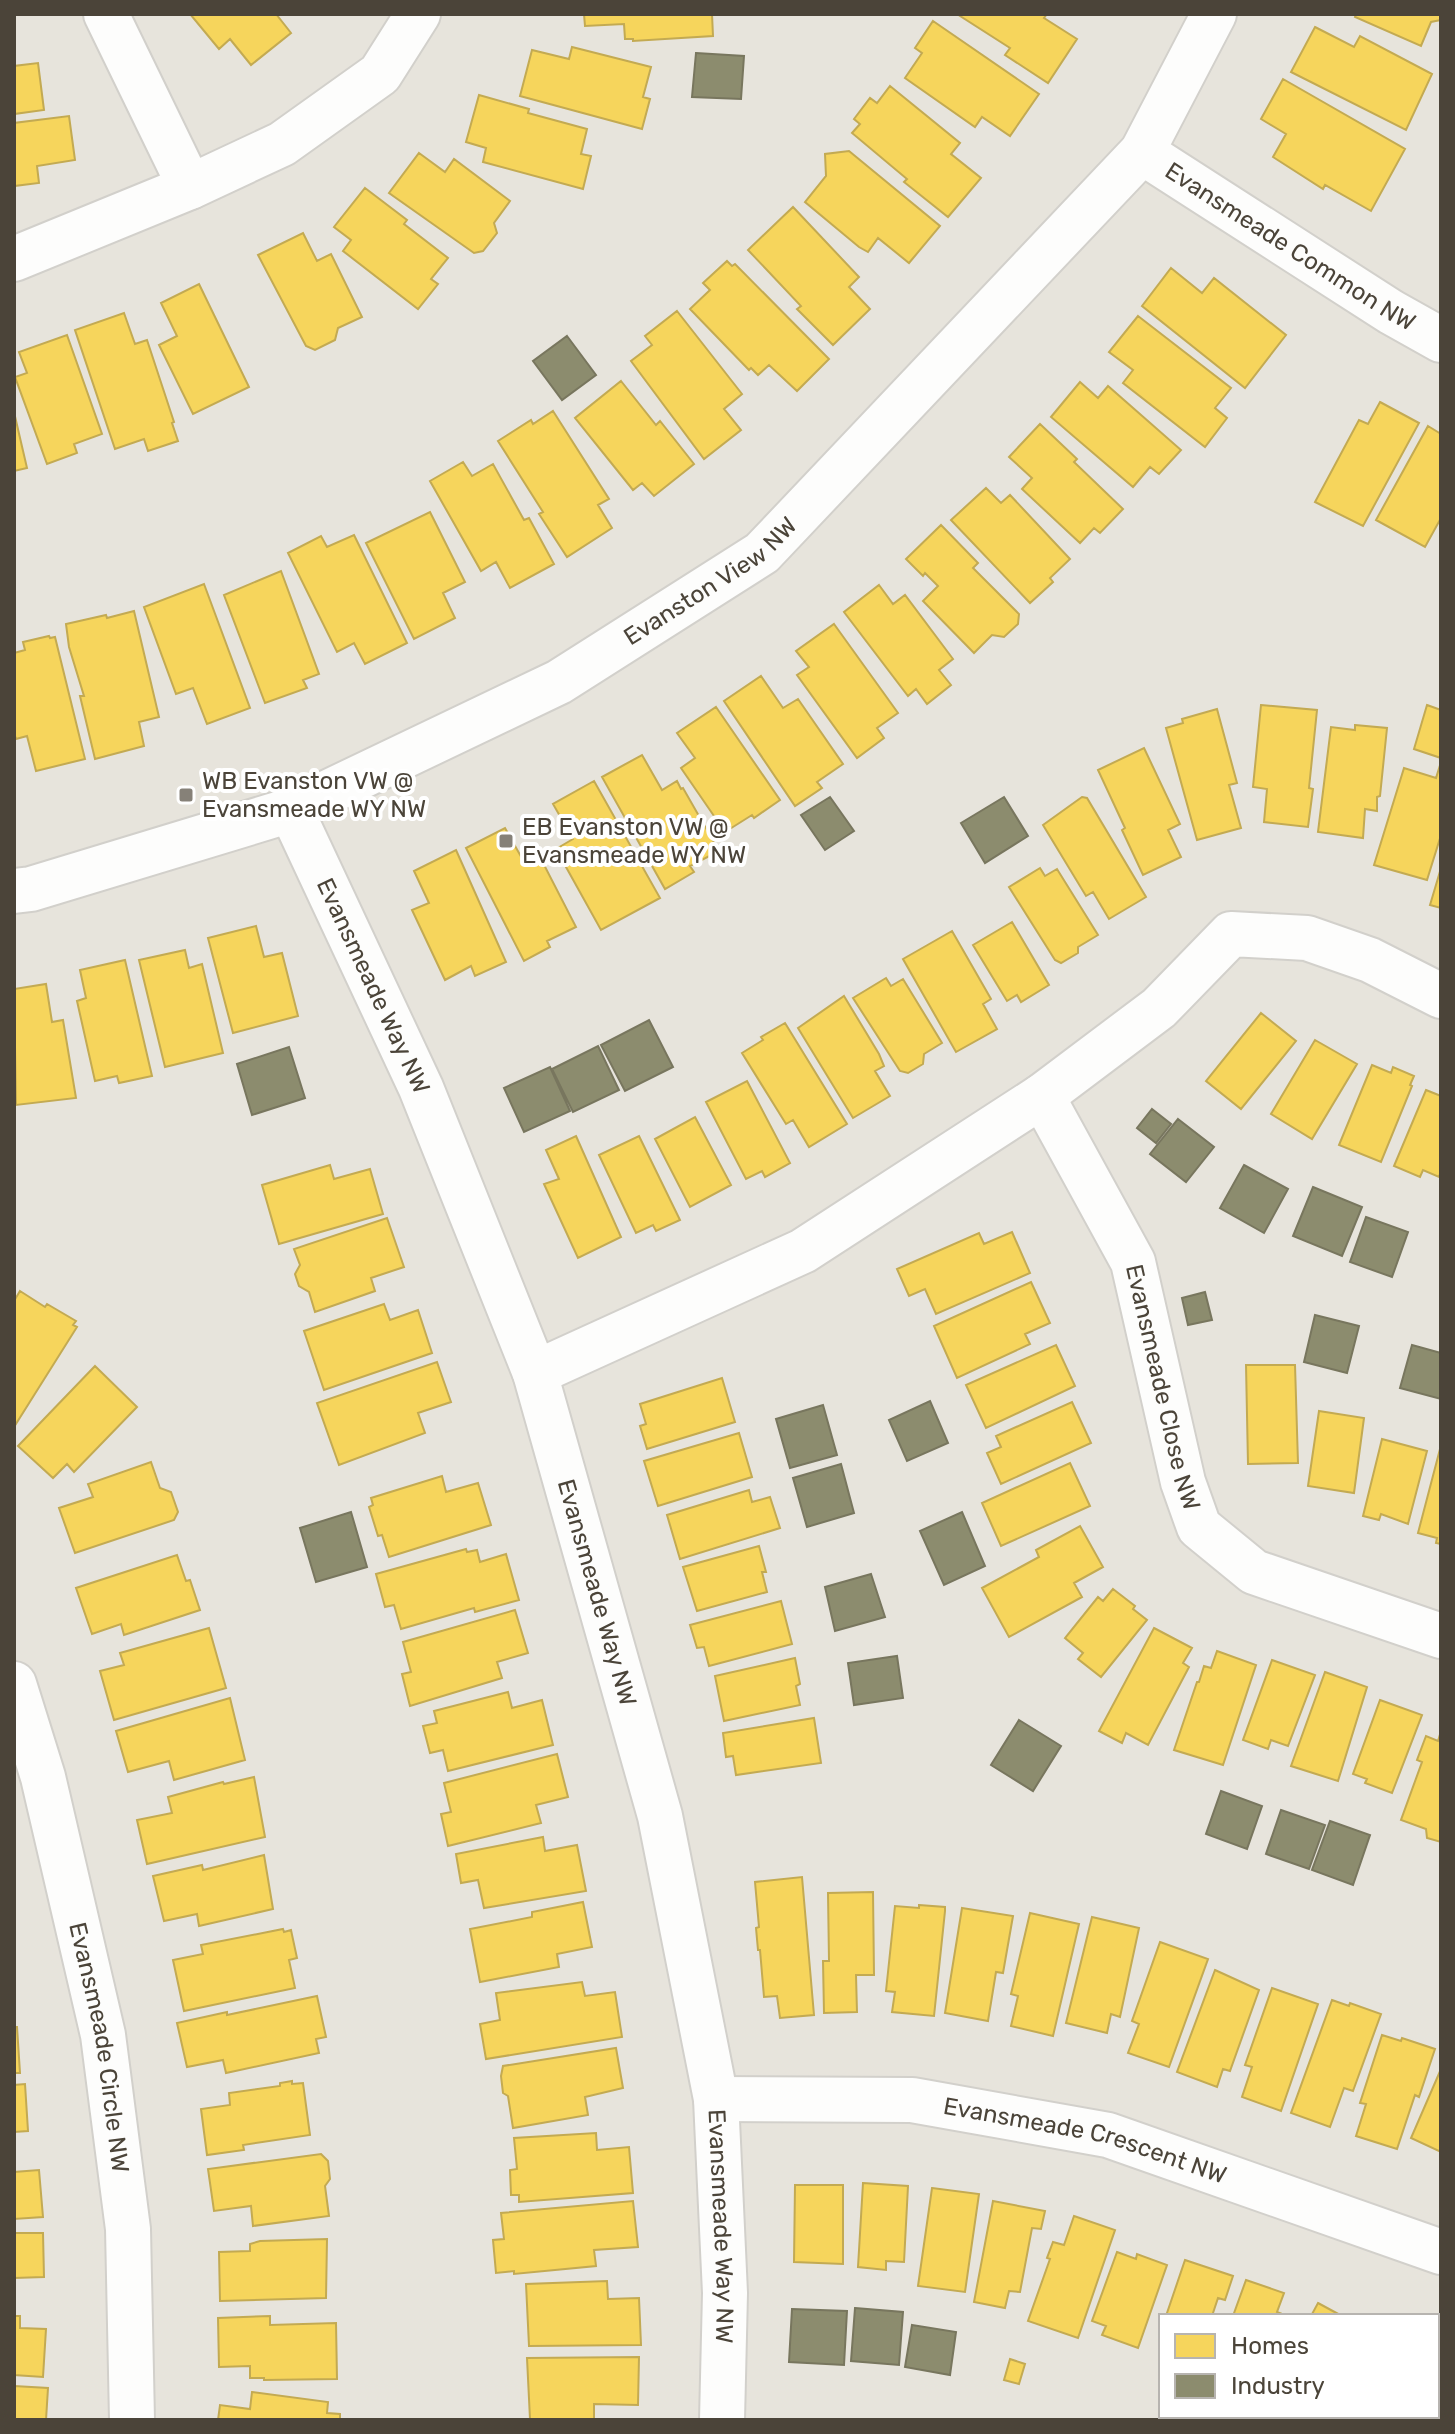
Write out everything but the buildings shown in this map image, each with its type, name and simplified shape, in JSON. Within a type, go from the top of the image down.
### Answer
[{"type":"street","points":[[106,14],[190,187]]},
{"type":"street","points":[[14,259],[190,187],[282,144],[380,74],[418,14]]},
{"type":"street","name":"Evanston View NW","points":[[14,891],[45,885],[291,810],[559,682],[762,553],[1142,152],[1214,14]]},
{"type":"street","name":"Evansmeade Common NW","points":[[1142,152],[1391,312],[1441,340]]},
{"type":"street","name":"Evansmeade Way NW","points":[[291,810],[421,1088],[535,1373],[660,1816],[716,2099],[725,2293],[722,2420]]},
{"type":"street","points":[[535,1373],[803,1251],[1042,1096],[1159,1008],[1231,934],[1307,938],[1370,960],[1441,996]]},
{"type":"street","name":"Evansmeade Close NW","points":[[1042,1096],[1133,1262],[1183,1482],[1199,1527],[1254,1572],[1441,1636]]},
{"type":"street","name":"Evansmeade Circle NW","points":[[14,1684],[43,1777],[103,2035],[128,2229],[132,2420]]},
{"type":"street","name":"Evansmeade Crescent NW","points":[[716,2099],[912,2100],[1108,2135],[1441,2252]]},
{"type":"shaded area","points":[[14,14],[1441,14],[1441,2420],[14,2420]]},
{"type":"place","name":"WB Evanston VW @ Evansmeade WY NW","points":[[186,795]]},
{"type":"place","name":"EB Evanston VW @ Evansmeade WY NW","points":[[506,841]]}]
